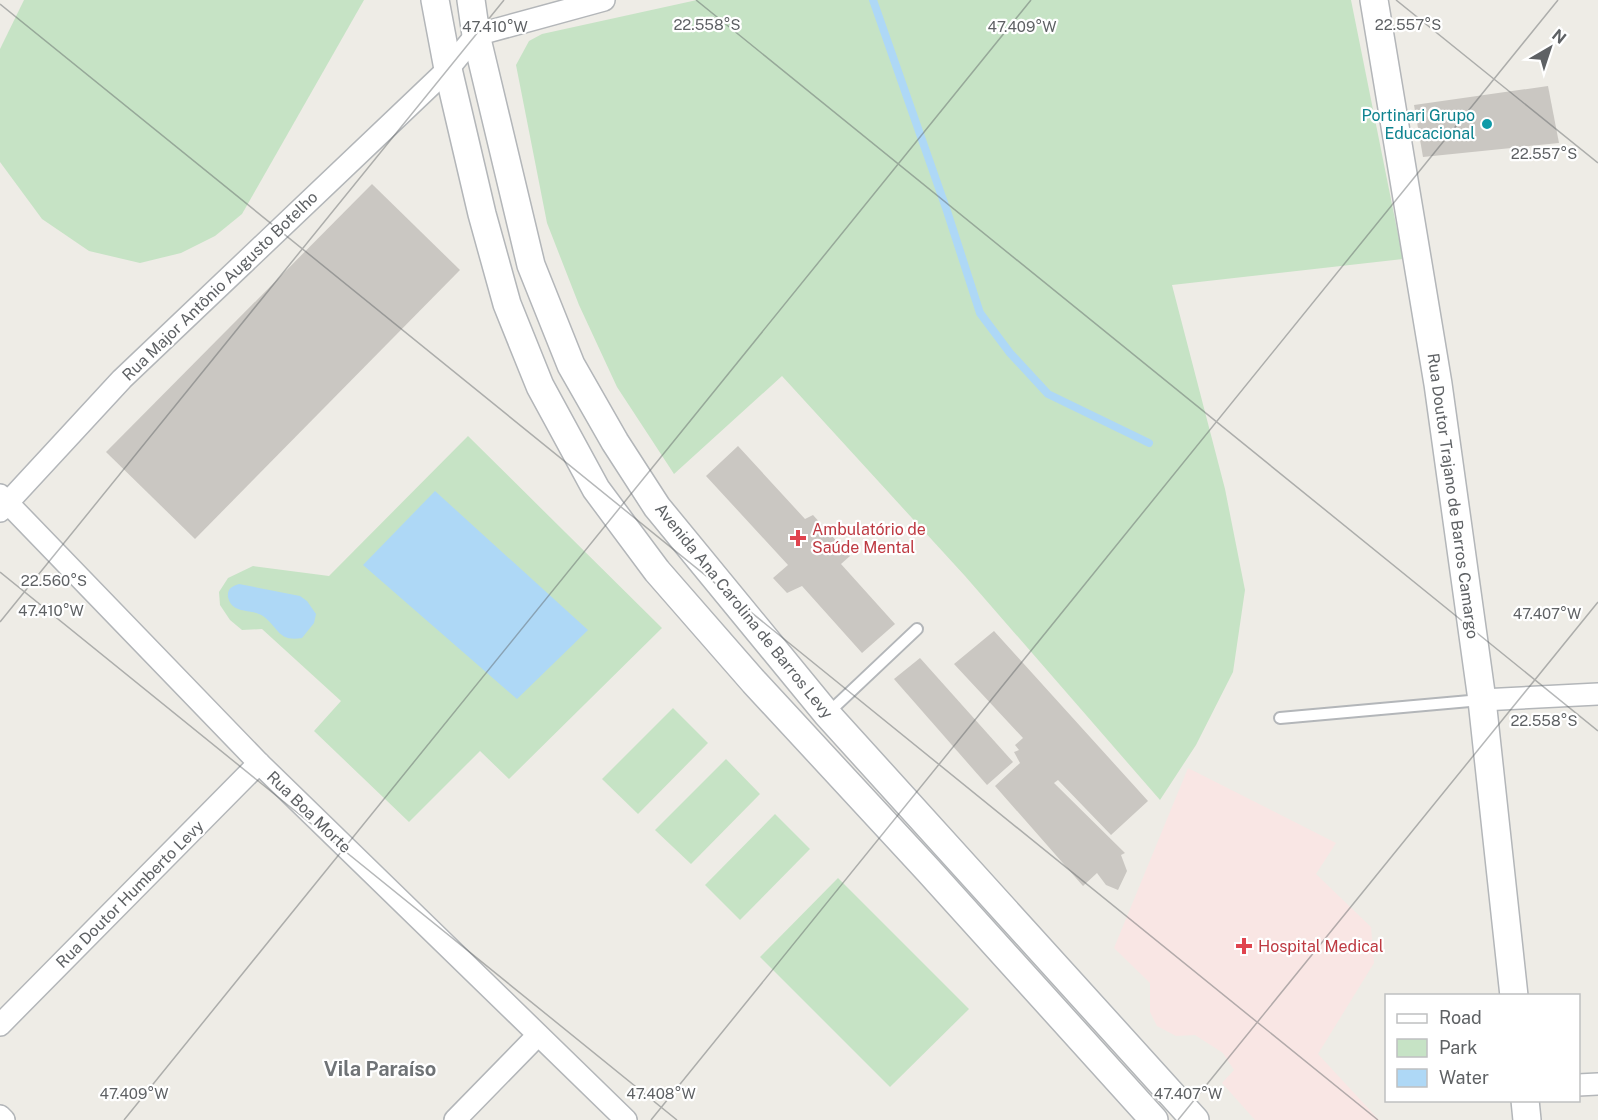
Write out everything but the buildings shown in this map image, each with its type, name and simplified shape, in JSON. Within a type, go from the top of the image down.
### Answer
[{"type":"street","name":"Avenida Ana Carolina de Barros Levy","points":[[435,0],[448,69],[482,214],[507,304],[540,386],[596,489],[657,571],[754,682],[1155,1120]]},
{"type":"street","name":"Avenida Ana Carolina de Barros Levy","points":[[471,0],[476,35],[531,265],[571,365],[615,442],[657,507],[827,714],[1195,1120]]},
{"type":"street","points":[[476,35],[604,0]]},
{"type":"street","name":"Rua Doutor Trajano de Barros Camargo","points":[[1374,0],[1438,384],[1482,700],[1514,994]]},
{"type":"street","name":"Rua Major Antônio Augusto Botelho","points":[[3,503],[122,379],[448,69],[476,35]]},
{"type":"street","name":"Rua Boa Morte","points":[[3,503],[259,764],[626,1120]]},
{"type":"street","points":[[1482,700],[1598,694]]},
{"type":"street","name":"Rua Doutor Humberto Levy","points":[[0,1025],[259,764]]},
{"type":"street","points":[[454,1120],[538,1035]]},
{"type":"street","points":[[1580,1085],[1598,1084]]},
{"type":"street","points":[[1525,1102],[1527,1120]]},
{"type":"street","points":[[0,1116],[4,1120]]},
{"type":"lane","points":[[827,714],[917,629]]},
{"type":"lane","points":[[1280,718],[1482,700]]},
{"type":"shaded area","name":"Hospital Medical","points":[[1188,768],[1336,843],[1316,874],[1371,927],[1374,963],[1318,1054],[1379,1120],[1255,1120],[1222,1083],[1234,1070],[1223,1053],[1195,1035],[1176,1036],[1157,1026],[1150,1012],[1150,983],[1114,948]]},
{"type":"green space","points":[[24,0],[364,0],[242,214],[215,236],[181,253],[140,263],[89,251],[42,219],[0,162],[0,49]]},
{"type":"green space","points":[[697,0],[1351,0],[1403,259],[1172,285],[1225,489],[1245,590],[1233,672],[1196,745],[1160,800],[965,576],[782,376],[674,474],[617,387],[579,305],[547,223],[516,65],[529,41],[542,34]]},
{"type":"green space","points":[[468,436],[662,628],[509,779],[480,751],[409,822],[314,731],[341,701],[262,629],[242,630],[230,620],[220,605],[219,592],[228,578],[253,566],[329,576]]},
{"type":"green space","points":[[673,708],[708,743],[638,814],[602,779]]},
{"type":"green space","points":[[726,759],[760,794],[691,864],[655,830]]},
{"type":"green space","points":[[775,814],[810,849],[740,920],[705,885]]},
{"type":"green space","points":[[838,878],[969,1009],[890,1087],[760,957]]},
{"type":"water","points":[[435,491],[588,630],[517,699],[363,565]]},
{"type":"water","points":[[239,584],[300,596],[307,601],[316,614],[314,623],[302,638],[294,639],[283,636],[263,616],[238,609],[230,603],[228,591]]},
{"type":"waterway","points":[[873,0],[980,313],[1010,353],[1048,394],[1149,443]]},
{"type":"place","name":"Portinari Grupo Educacional","points":[[1487,124]]},
{"type":"place","name":"Ambulatório de Saúde Mental","points":[[798,538]]},
{"type":"place","name":"Hospital Medical","points":[[1244,946]]},
{"type":"district","name":"Vila Paraíso","points":[[380,1069]]}]
